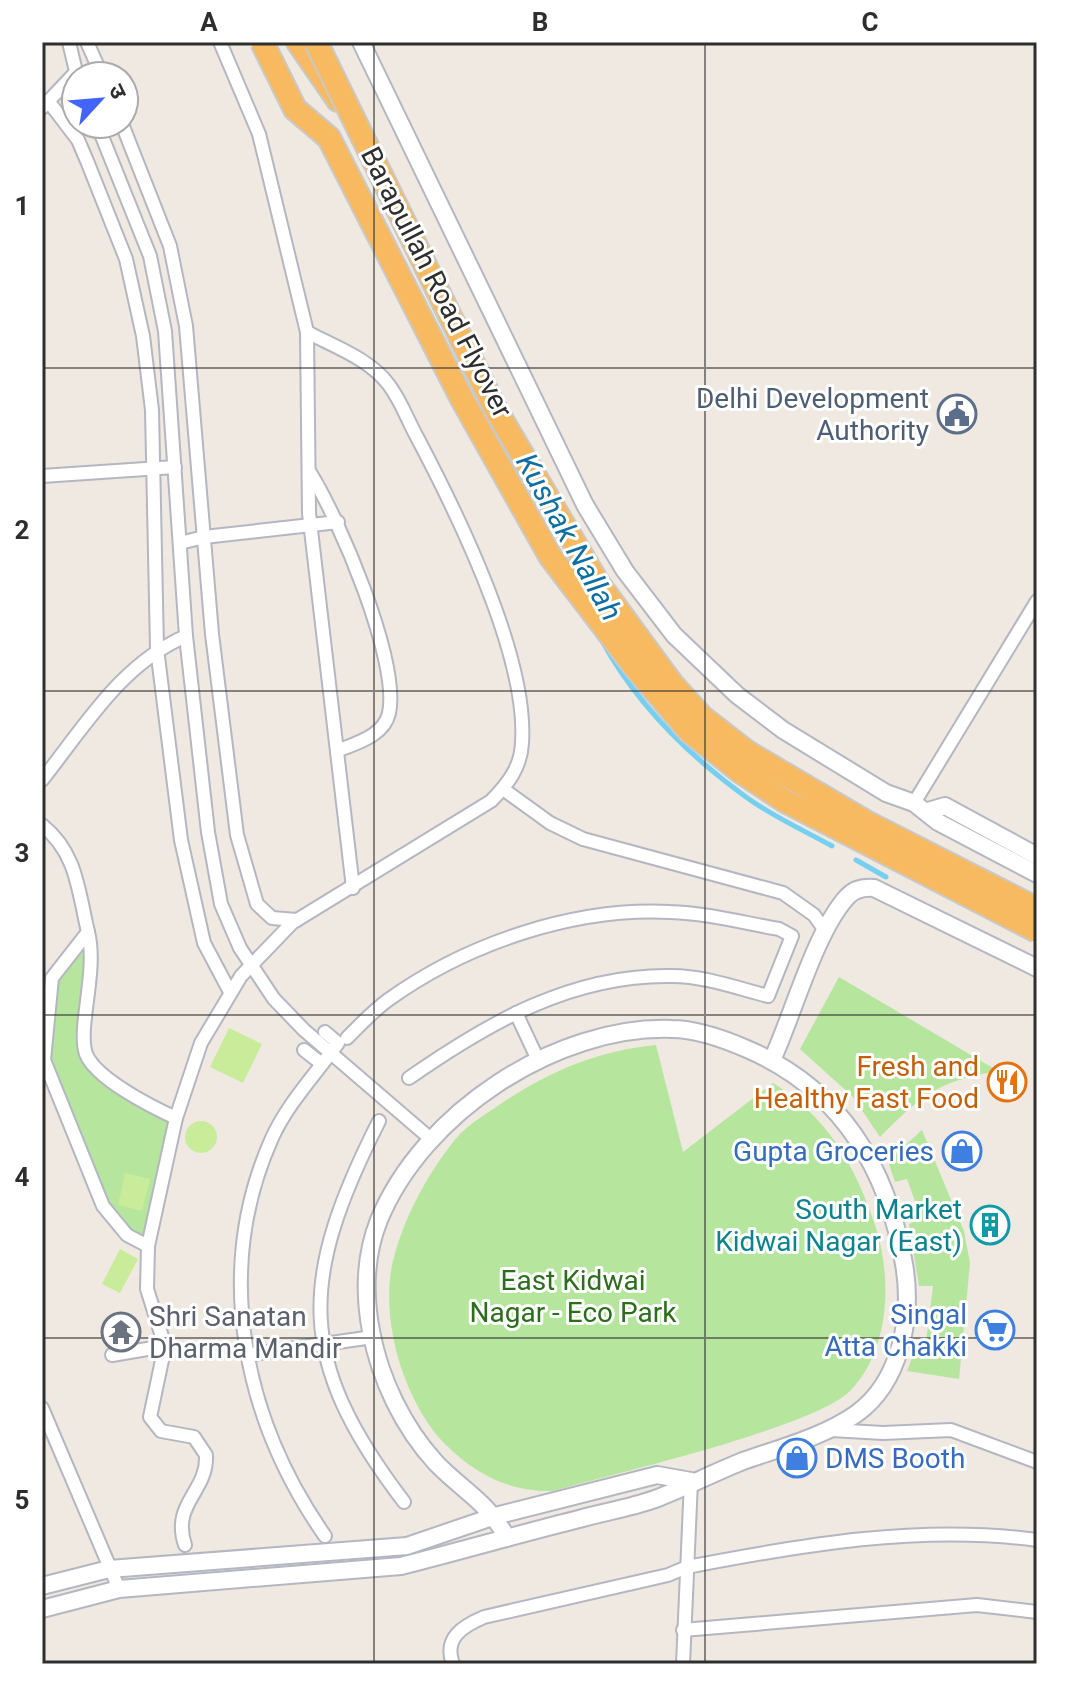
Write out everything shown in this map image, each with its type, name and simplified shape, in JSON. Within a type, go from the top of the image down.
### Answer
[{"type":"highway","name":"Barapullah Road Flyover","points":[[262,42],[295,109],[329,138],[463,401],[550,556],[689,731],[741,772],[785,801],[1037,931]]},
{"type":"highway","points":[[298,42],[359,130]]},
{"type":"highway","name":"Barapullah Road Flyover","points":[[316,42],[496,410],[598,583],[672,684],[702,717],[747,752],[866,822],[1037,909]]},
{"type":"street","points":[[220,42],[259,134],[307,332],[310,525],[353,888]]},
{"type":"street","points":[[361,42],[548,433],[598,528],[639,591],[702,665],[760,713],[886,793],[921,807],[938,822],[1037,874]]},
{"type":"street","points":[[46,105],[78,140],[126,259],[143,336],[152,410],[157,649],[181,840],[195,914],[215,969],[230,992]]},
{"type":"street","points":[[103,140],[150,256],[165,331],[186,636],[208,832],[221,904],[230,929],[274,999],[326,1059],[432,1140]]},
{"type":"street","points":[[128,140],[170,246],[184,313],[204,537],[235,820],[243,864],[257,904],[272,918],[297,920]]},
{"type":"street","points":[[185,1545],[182,1513],[204,1477],[206,1455],[194,1437],[161,1431],[150,1417],[165,1346],[147,1289],[148,1246],[176,1118],[201,1043],[230,992],[297,920],[482,807],[503,789],[516,771],[522,744],[519,685],[499,623],[446,492],[389,385],[370,365],[307,332]]},
{"type":"street","points":[[42,476],[175,467]]},
{"type":"street","points":[[309,471],[338,522],[372,613],[388,685],[389,713],[382,728],[368,738],[337,751]]},
{"type":"street","points":[[180,543],[204,537],[338,522]]},
{"type":"street","points":[[921,807],[1037,601]]},
{"type":"street","points":[[42,780],[128,671],[157,649],[186,636]]},
{"type":"street","points":[[503,789],[550,823],[583,839],[783,893],[808,909],[826,932]]},
{"type":"street","points":[[921,807],[945,806],[1037,856]]},
{"type":"street","points":[[42,825],[58,838],[70,854],[88,932],[93,961],[86,1053],[99,1072],[176,1118]]},
{"type":"street","points":[[772,1060],[826,932],[846,898],[864,887],[874,888],[1037,968]]},
{"type":"street","points":[[347,1038],[386,1002],[423,978],[489,945],[543,928],[608,916],[670,912],[779,929],[792,936],[768,996],[674,976],[618,979],[561,992],[459,1042],[409,1078]]},
{"type":"street","points":[[88,932],[52,978],[44,1060],[103,1206],[127,1235],[148,1246]]},
{"type":"street","points":[[516,1013],[539,1062]]},
{"type":"street","points":[[42,1609],[119,1589],[401,1566],[655,1499],[691,1481],[829,1429],[856,1414],[874,1397],[891,1370],[903,1336],[905,1272],[888,1199],[852,1128],[815,1088],[772,1060],[718,1038],[676,1028],[614,1035],[582,1044],[539,1062],[489,1092],[432,1140],[397,1185],[376,1230],[366,1295],[373,1337],[395,1402],[415,1436],[438,1465],[495,1516],[507,1538]]},
{"type":"street","points":[[325,1032],[338,1043],[273,1136],[249,1211],[239,1290],[246,1355],[277,1454],[300,1501],[325,1536]]},
{"type":"street","points":[[304,1050],[326,1059]]},
{"type":"street","points":[[379,1121],[345,1188],[326,1248],[320,1289],[323,1344],[348,1419],[404,1502]]},
{"type":"street","points":[[246,1355],[373,1337]]},
{"type":"street","points":[[112,1355],[165,1346]]},
{"type":"street","points":[[42,1408],[119,1589]]},
{"type":"street","points":[[829,1429],[883,1433],[951,1430],[1037,1462]]},
{"type":"street","points":[[42,1586],[109,1569],[407,1546],[495,1516],[657,1475],[691,1481]]},
{"type":"street","points":[[683,1664],[691,1481]]},
{"type":"street","points":[[453,1664],[452,1639],[464,1626],[484,1617],[668,1575],[687,1567],[848,1542],[942,1532],[1037,1540]]},
{"type":"street","points":[[683,1630],[977,1605],[1037,1612]]},
{"type":"green space","points":[[86,941],[88,1068],[97,1078],[170,1122],[142,1240],[118,1218],[108,1202],[48,1056],[55,990],[60,974]]},
{"type":"green space","points":[[839,977],[998,1071],[960,1080],[932,1092],[880,1137],[853,1097],[800,1049]]},
{"type":"green space","points":[[229,1028],[262,1044],[243,1083],[210,1067]]},
{"type":"green space","name":"East Kidwai Nagar - Eco Park","points":[[656,1045],[683,1152],[773,1083],[809,1111],[838,1145],[859,1184],[881,1248],[884,1313],[874,1355],[851,1390],[831,1404],[757,1434],[553,1491],[507,1484],[468,1464],[445,1444],[417,1405],[406,1381],[392,1330],[389,1305],[390,1280],[399,1241],[429,1176],[449,1147],[474,1122],[554,1073],[613,1052]]},
{"type":"green space","points":[[201,1121],[212,1126],[217,1137],[212,1148],[201,1153],[190,1148],[185,1137],[190,1126]]},
{"type":"green space","points":[[922,1130],[964,1231],[970,1263],[959,1379],[907,1371],[915,1350],[925,1350],[933,1286],[919,1286],[909,1224],[921,1218],[907,1179],[895,1182],[888,1161]]},
{"type":"green space","points":[[125,1173],[150,1179],[142,1211],[118,1205]]},
{"type":"green space","points":[[120,1249],[138,1259],[120,1293],[102,1284]]},
{"type":"waterway","name":"Kushak Nallah","points":[[601,639],[647,706],[704,763],[756,804],[832,846]]},
{"type":"waterway","name":"Kushak Nallah","points":[[856,860],[886,877]]},
{"type":"place","name":"Delhi Development Authority","points":[[957,414]]},
{"type":"place","name":"Fresh and Healthy Fast Food","points":[[1007,1082]]},
{"type":"place","name":"Gupta Groceries","points":[[962,1151]]},
{"type":"place","name":"South Market Kidwai Nagar (East)","points":[[990,1225]]},
{"type":"place","name":"Singal Atta Chakki","points":[[995,1330]]},
{"type":"place","name":"Shri Sanatan Dharma Mandir","points":[[121,1332]]},
{"type":"place","name":"DMS Booth","points":[[797,1458]]}]
